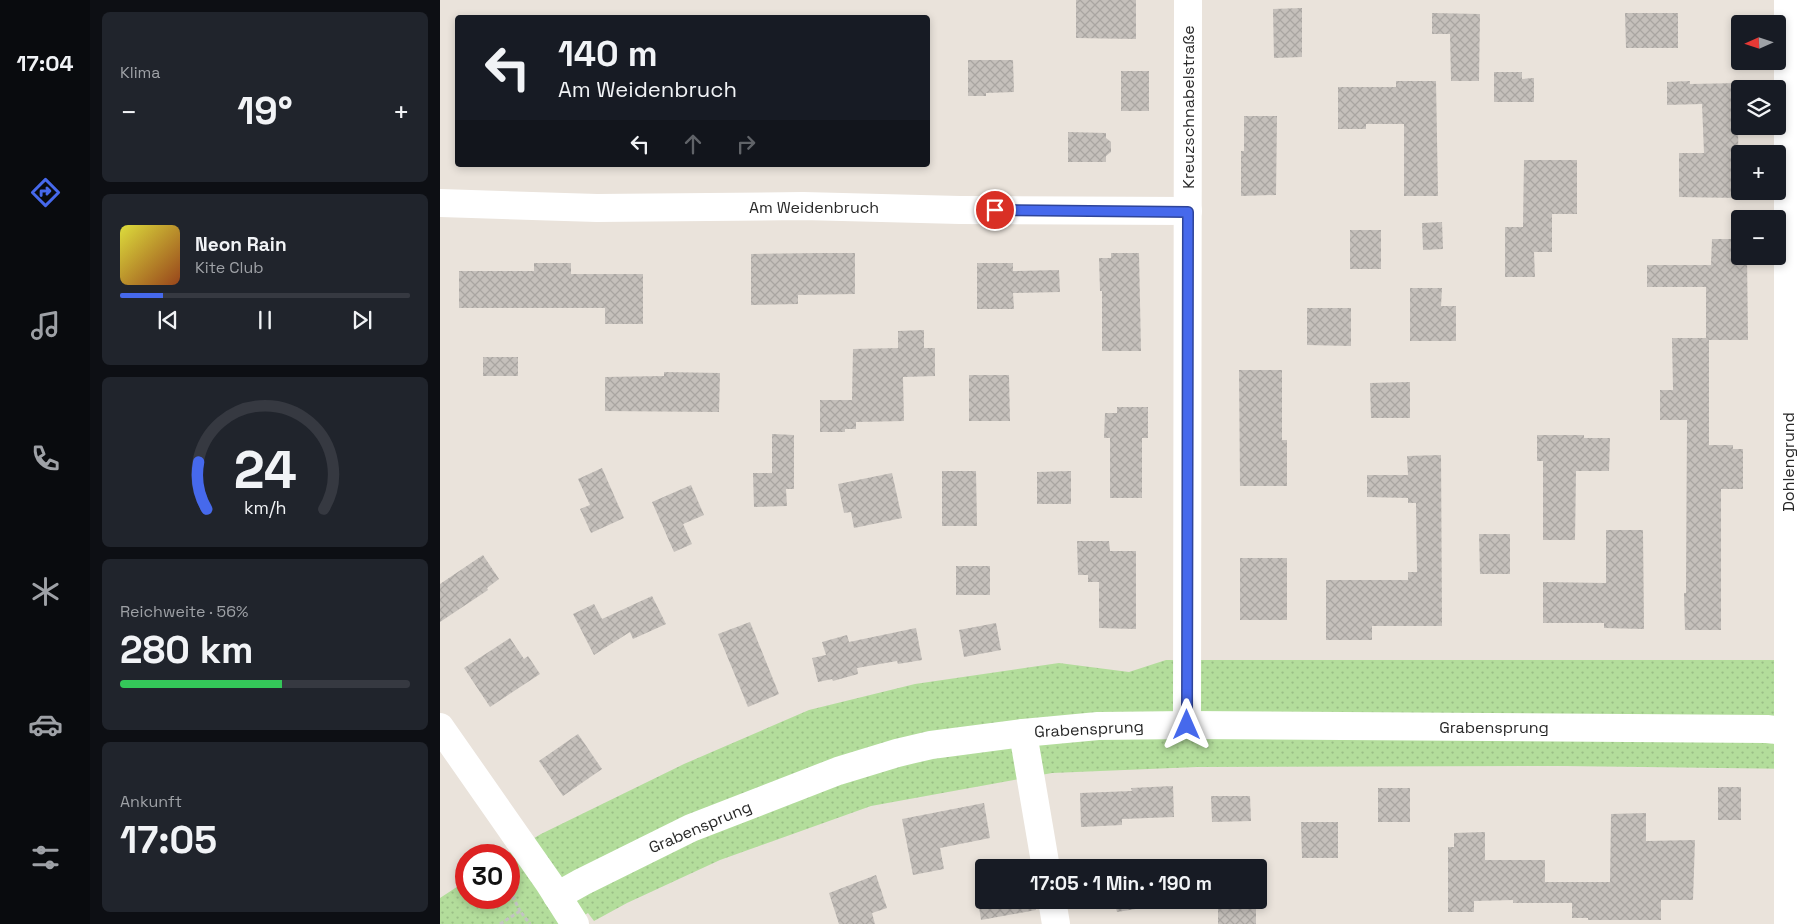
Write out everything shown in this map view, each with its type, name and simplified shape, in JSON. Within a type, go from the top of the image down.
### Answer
[{"type":"street","name":"Kreuzschnabelstraße","points":[[1187,725],[1188,0]]},
{"type":"street","name":"Dohlengrund","points":[[1788,0],[1794,732],[1788,924]]},
{"type":"street","name":"Am Weidenbruch","points":[[440,203],[597,208],[794,206],[1188,212]]},
{"type":"street","points":[[440,726],[575,924]]},
{"type":"street","name":"Grabensprung","points":[[557,896],[691,828],[838,771],[931,745],[1023,733],[1098,726],[1758,729],[1794,732]]},
{"type":"street","points":[[1023,733],[1044,859]]},
{"type":"street","points":[[1054,909],[1056,924]]},
{"type":"path","points":[[522,883],[516,886],[512,895],[530,924]]},
{"type":"path","points":[[500,924],[520,910]]},
{"type":"green space","points":[[1166,660],[1802,660],[1802,769],[1564,766],[1197,767],[1052,773],[871,806],[720,860],[627,903],[594,921],[588,913],[570,924],[440,924],[440,898],[455,888],[455,909],[520,909],[520,847],[541,834],[684,764],[809,710],[915,684],[1059,663],[1129,672]]},
{"type":"building","points":[[1076,0],[1136,0],[1136,39],[1076,38]]},
{"type":"building","points":[[1302,8],[1302,57],[1274,58],[1273,9]]},
{"type":"building","points":[[1432,13],[1480,14],[1479,81],[1451,81],[1450,34],[1432,34]]},
{"type":"building","points":[[1625,13],[1678,13],[1678,48],[1626,48]]},
{"type":"building","points":[[968,60],[1013,60],[1014,92],[986,93],[986,96],[968,96]]},
{"type":"building","points":[[1121,71],[1149,71],[1149,111],[1121,111]]},
{"type":"building","points":[[1494,72],[1522,72],[1522,79],[1534,78],[1534,102],[1494,102]]},
{"type":"building","points":[[1396,81],[1436,81],[1438,196],[1404,196],[1404,124],[1366,124],[1366,129],[1338,129],[1338,87],[1396,87]]},
{"type":"building","points":[[1690,81],[1690,84],[1731,83],[1731,135],[1738,135],[1738,145],[1731,145],[1731,198],[1679,197],[1679,153],[1704,153],[1702,104],[1667,105],[1667,82]]},
{"type":"building","points":[[1244,116],[1277,116],[1276,195],[1241,196],[1241,151],[1244,151]]},
{"type":"building","points":[[1068,132],[1106,133],[1106,138],[1111,142],[1111,152],[1106,156],[1106,162],[1068,162]]},
{"type":"building","points":[[1524,160],[1577,160],[1577,214],[1552,214],[1552,252],[1534,252],[1535,277],[1505,277],[1505,227],[1523,227]]},
{"type":"building","points":[[1442,222],[1443,249],[1423,250],[1422,223]]},
{"type":"building","points":[[1350,230],[1381,230],[1381,269],[1350,269]]},
{"type":"building","points":[[1712,239],[1731,239],[1731,265],[1747,265],[1748,340],[1709,340],[1709,445],[1733,445],[1733,449],[1743,449],[1743,489],[1721,489],[1721,630],[1685,630],[1687,420],[1660,420],[1660,390],[1673,390],[1672,338],[1706,338],[1706,287],[1647,287],[1647,265],[1711,265]]},
{"type":"building","points":[[855,253],[855,294],[798,295],[798,304],[751,305],[751,254]]},
{"type":"building","points":[[1111,253],[1139,253],[1141,351],[1102,351],[1102,291],[1100,291],[1099,258],[1111,258]]},
{"type":"building","points":[[534,263],[571,263],[571,274],[643,274],[643,324],[605,324],[605,308],[459,308],[459,271],[534,271]]},
{"type":"building","points":[[977,263],[1013,263],[1013,271],[1059,270],[1060,292],[1013,293],[1014,309],[977,309]]},
{"type":"building","points":[[1410,288],[1442,288],[1441,306],[1456,306],[1456,341],[1410,341]]},
{"type":"building","points":[[1307,308],[1351,308],[1351,346],[1307,345]]},
{"type":"building","points":[[924,330],[924,348],[935,348],[935,376],[903,377],[904,421],[856,422],[856,429],[845,429],[845,432],[820,432],[820,400],[852,400],[853,349],[898,348],[898,331]]},
{"type":"building","points":[[483,357],[518,357],[518,376],[483,376]]},
{"type":"building","points":[[1239,370],[1282,370],[1282,440],[1287,440],[1287,486],[1240,486]]},
{"type":"building","points":[[664,372],[720,373],[719,412],[605,411],[605,377],[664,376]]},
{"type":"building","points":[[969,375],[1009,375],[1010,421],[969,421]]},
{"type":"building","points":[[1410,382],[1410,418],[1371,418],[1370,383]]},
{"type":"building","points":[[1117,407],[1148,407],[1148,438],[1142,438],[1142,498],[1110,498],[1110,438],[1104,438],[1105,413],[1117,413]]},
{"type":"building","points":[[772,434],[794,435],[794,489],[786,489],[787,506],[754,507],[753,473],[772,473]]},
{"type":"building","points":[[1537,435],[1584,435],[1584,438],[1610,438],[1609,471],[1576,471],[1575,540],[1543,540],[1543,461],[1537,461]]},
{"type":"building","points":[[1441,455],[1442,626],[1372,626],[1372,640],[1326,640],[1326,580],[1408,580],[1408,572],[1417,572],[1416,503],[1408,503],[1408,498],[1367,497],[1367,475],[1408,475],[1407,456]]},
{"type":"building","points":[[602,468],[624,518],[591,533],[580,509],[590,505],[578,479]]},
{"type":"building","points":[[942,471],[976,471],[977,526],[942,526]]},
{"type":"building","points":[[1071,471],[1071,504],[1037,504],[1037,472]]},
{"type":"building","points":[[892,473],[902,518],[854,528],[851,512],[844,513],[838,484]]},
{"type":"building","points":[[691,485],[704,515],[683,524],[692,544],[674,552],[652,502]]},
{"type":"building","points":[[1606,530],[1643,530],[1644,629],[1604,628],[1604,623],[1543,623],[1543,582],[1606,583]]},
{"type":"building","points":[[1479,534],[1510,534],[1510,574],[1480,574]]},
{"type":"building","points":[[1077,541],[1109,541],[1110,551],[1136,551],[1136,629],[1099,628],[1099,582],[1088,582],[1088,575],[1078,575]]},
{"type":"building","points":[[483,555],[499,579],[487,588],[488,590],[440,622],[440,584]]},
{"type":"building","points":[[1240,558],[1287,558],[1287,620],[1240,620]]},
{"type":"building","points":[[956,566],[990,566],[990,595],[956,595]]},
{"type":"building","points":[[652,596],[666,624],[633,639],[630,632],[594,655],[573,614],[594,604],[602,619]]},
{"type":"building","points":[[750,622],[779,694],[748,707],[718,634]]},
{"type":"building","points":[[996,623],[1001,650],[964,657],[959,630]]},
{"type":"building","points":[[916,628],[922,660],[898,664],[897,661],[857,668],[858,674],[833,681],[832,679],[818,682],[812,658],[826,655],[822,642],[847,635],[849,642]]},
{"type":"building","points":[[510,638],[524,659],[528,656],[540,674],[490,707],[464,668]]},
{"type":"building","points":[[578,734],[602,769],[563,796],[539,761]]},
{"type":"building","points":[[1173,786],[1174,817],[1122,819],[1122,825],[1081,827],[1080,793],[1132,791],[1131,788]]},
{"type":"building","points":[[1718,787],[1741,787],[1741,820],[1718,820]]},
{"type":"building","points":[[1378,788],[1410,788],[1410,822],[1378,822]]},
{"type":"building","points":[[1211,796],[1250,796],[1251,821],[1212,822]]},
{"type":"building","points":[[984,803],[990,838],[940,848],[944,869],[913,875],[902,819]]},
{"type":"building","points":[[1646,813],[1646,841],[1695,840],[1693,900],[1661,900],[1661,920],[1588,920],[1588,918],[1572,918],[1572,903],[1513,903],[1513,900],[1474,901],[1474,912],[1448,912],[1448,847],[1454,847],[1454,833],[1485,832],[1485,860],[1545,860],[1545,882],[1610,882],[1611,814]]},
{"type":"building","points":[[1301,822],[1338,822],[1338,858],[1302,858]]},
{"type":"building","points":[[876,875],[887,908],[872,913],[875,924],[839,924],[829,893]]},
{"type":"building","points":[[979,909],[1036,909],[1036,910],[981,920]]},
{"type":"building","points":[[1116,909],[1136,909],[1117,912]]},
{"type":"building","points":[[1218,909],[1256,909],[1256,924],[1218,924]]},
{"type":"route","points":[[995,210],[1188,212],[1187,725]]}]
